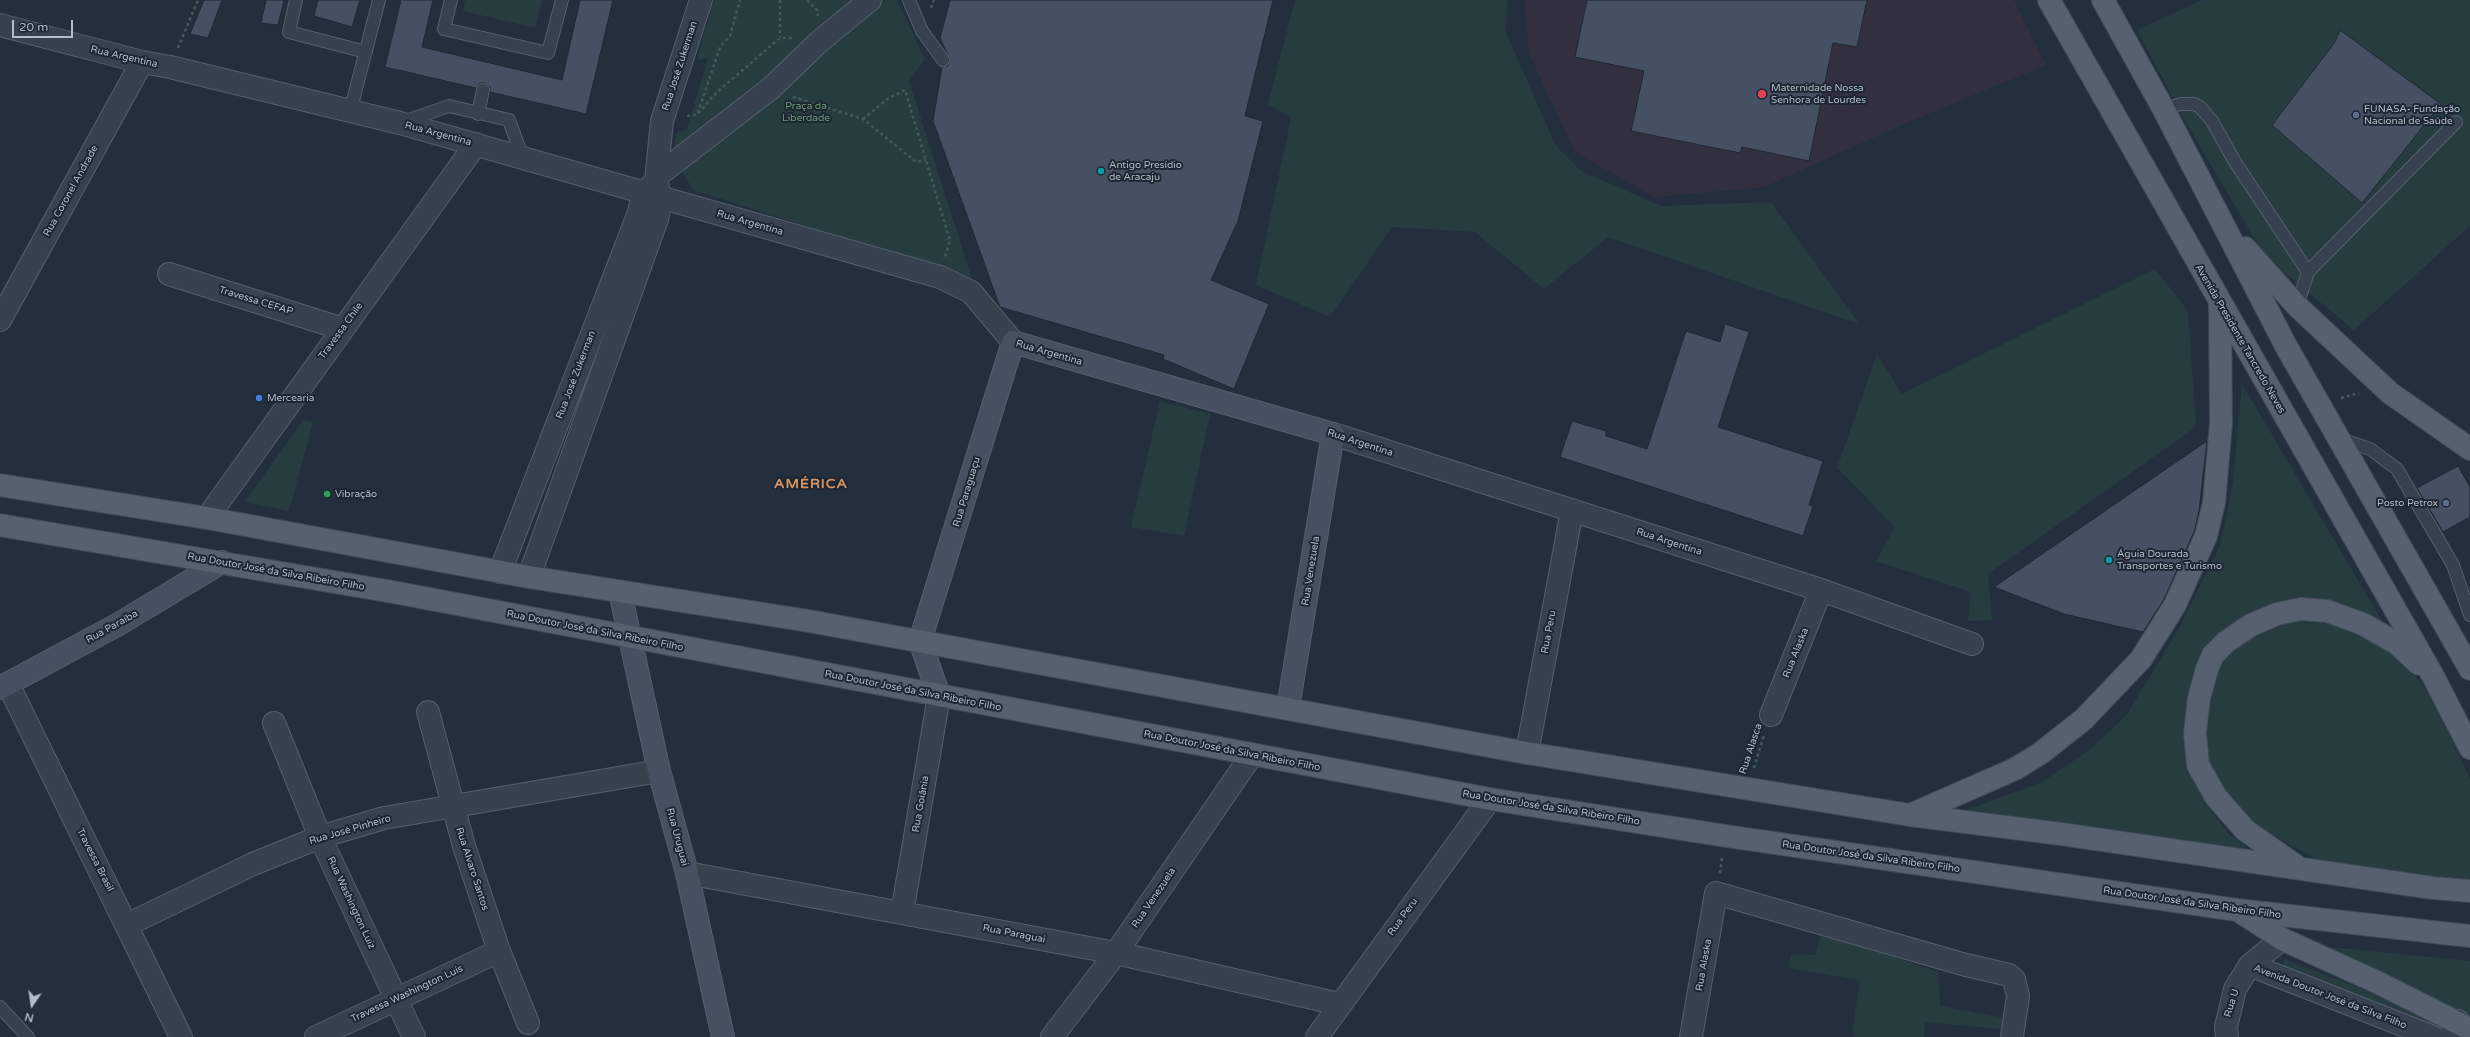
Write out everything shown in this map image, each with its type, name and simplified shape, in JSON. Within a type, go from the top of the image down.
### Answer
[{"type":"main road","name":"Avenida Presidente Tancredo Neves","points":[[2049,0],[2220,304],[2433,676],[2470,748]]},
{"type":"main road","points":[[2103,0],[2164,110],[2286,346],[2341,439],[2470,669]]},
{"type":"main road","points":[[2224,225],[2297,306],[2390,393],[2470,449]]},
{"type":"main road","points":[[1910,815],[2015,769],[2041,753],[2084,719],[2141,659],[2175,605],[2218,474],[2221,423],[2220,304]]},
{"type":"main road","points":[[0,485],[206,518],[529,577],[794,618],[1527,753],[1910,815],[2300,868],[2433,888],[2470,891]]},
{"type":"main road","name":"Rua Doutor José da Silva Ribeiro Filho","points":[[0,525],[222,562],[1251,756],[1490,799],[1726,836],[2237,910],[2470,936]]},
{"type":"main road","points":[[2300,868],[2245,830],[2216,797],[2198,765],[2195,733],[2199,698],[2207,669],[2214,655],[2226,642],[2251,625],[2277,614],[2301,609],[2327,611],[2363,624],[2396,643],[2433,676]]},
{"type":"main road","points":[[2237,910],[2282,940],[2460,1029]]},
{"type":"street","name":"Rua José Zukerman","points":[[529,577],[657,219],[655,187],[662,121],[701,0]]},
{"type":"street","points":[[655,187],[770,89],[820,41],[870,0]]},
{"type":"street","name":"Rua Argentina","points":[[0,25],[142,62],[170,67],[400,123],[522,156],[655,187],[940,276],[971,292],[1013,342],[1333,434],[1821,590],[1972,644]]},
{"type":"street","name":"Rua Coronel Andrade","points":[[0,320],[142,62]]},
{"type":"street","name":"Travessa Chile","points":[[206,518],[476,144]]},
{"type":"street","name":"Rua José Zukerman","points":[[500,572],[638,216],[655,187]]},
{"type":"street","name":"Travessa CEFAP","points":[[169,274],[343,328]]},
{"type":"street","name":"Rua Paraguaçu","points":[[920,641],[1013,342]]},
{"type":"street","name":"Rua Venezuela","points":[[1288,708],[1333,434]]},
{"type":"street","name":"Rua Peru","points":[[1527,753],[1572,510]]},
{"type":"street","name":"Rua Paraíba","points":[[4,686],[117,625],[222,562]]},
{"type":"street","name":"Rua Alaska","points":[[1771,715],[1821,590]]},
{"type":"street","name":"Rua Uruguai","points":[[620,592],[660,772],[687,874],[723,1037]]},
{"type":"street","points":[[920,641],[939,696]]},
{"type":"street","name":"Travessa Brasil","points":[[4,686],[127,925],[182,1037]]},
{"type":"street","name":"Rua Goiânia","points":[[902,913],[939,696]]},
{"type":"street","name":"Rua Alvaro Santos","points":[[428,712],[452,808],[499,951],[528,1023]]},
{"type":"street","name":"Rua Washington Luiz","points":[[274,723],[320,837],[395,1000],[414,1037]]},
{"type":"street","name":"Rua Venezuela","points":[[1052,1037],[1116,953],[1251,756]]},
{"type":"street","name":"Rua José Pinheiro","points":[[127,925],[253,864],[320,837],[384,818],[452,808],[660,772]]},
{"type":"street","name":"Rua Peru","points":[[1317,1037],[1339,1004],[1490,799]]},
{"type":"street","name":"Rua Paraguai","points":[[687,874],[1116,953],[1339,1004]]},
{"type":"street","points":[[1716,894],[1966,965],[2009,975],[2014,979],[2018,996],[2012,1037]]},
{"type":"street","name":"Rua Alaska","points":[[1691,1037],[1716,894]]},
{"type":"street","name":"Rua U","points":[[2227,1037],[2226,1027],[2235,989],[2250,965],[2282,940]]},
{"type":"street","name":"Travessa Washington Luís","points":[[316,1037],[499,951]]},
{"type":"street","name":"Avenida Doutor José da Silva Filho","points":[[2250,965],[2433,1037]]},
{"type":"lane","points":[[296,0],[289,32],[366,52]]},
{"type":"lane","points":[[350,112],[379,0]]},
{"type":"lane","points":[[451,0],[444,29],[548,52],[562,0]]},
{"type":"lane","points":[[909,0],[922,31],[943,60]]},
{"type":"lane","points":[[478,114],[483,90]]},
{"type":"lane","points":[[2164,110],[2188,103],[2200,107],[2212,120],[2240,168],[2308,272]]},
{"type":"lane","points":[[400,123],[449,106],[478,114],[509,120],[522,156]]},
{"type":"lane","points":[[2297,306],[2308,272],[2456,122]]},
{"type":"lane","points":[[2341,439],[2370,449],[2397,469],[2453,565],[2470,615]]},
{"type":"lane","points":[[2470,659],[2470,669]]},
{"type":"lane","points":[[0,1007],[28,1037]]},
{"type":"path","points":[[170,67],[198,0]]},
{"type":"path","points":[[698,114],[720,48],[730,36],[740,0]]},
{"type":"path","points":[[780,0],[780,38]]},
{"type":"path","points":[[807,0],[817,10],[818,22]]},
{"type":"path","points":[[662,121],[698,114],[716,93],[774,44]]},
{"type":"path","points":[[770,89],[863,119],[916,162],[926,160]]},
{"type":"path","points":[[863,119],[889,98],[905,90],[950,241],[940,276]]},
{"type":"path","name":"Rua Alasca","points":[[1747,788],[1771,715]]},
{"type":"path","points":[[1716,894],[1726,836]]},
{"type":"shaded area","name":"Maternidade Nossa Senhora de Lourdes","points":[[1525,0],[2014,0],[2046,65],[1904,124],[1764,187],[1655,197],[1575,152],[1529,53]]},
{"type":"green space","points":[[465,0],[542,0],[535,28],[463,11]]},
{"type":"green space","name":"Praça da Liberdade","points":[[714,0],[897,0],[925,59],[909,81],[972,279],[693,190],[673,155],[676,133],[687,129],[708,58],[697,60]]},
{"type":"green space","points":[[1295,0],[1507,0],[1506,33],[1556,146],[1581,171],[1661,206],[1771,202],[1859,324],[1608,237],[1544,289],[1475,232],[1392,227],[1330,317],[1256,285],[1291,118],[1268,104]]},
{"type":"green space","points":[[2202,0],[2470,0],[2470,226],[2354,330],[2272,263],[2257,243],[2185,121],[2137,30]],"holes":[[[2341,30],[2441,104],[2362,203],[2272,125],[2335,42]]]},
{"type":"green space","points":[[2155,269],[2188,311],[2196,427],[1988,574],[1992,620],[1968,621],[1971,592],[1876,561],[1895,527],[1837,468],[1877,354],[1902,394]]},
{"type":"green space","points":[[2242,384],[2385,626],[2334,604],[2209,650],[2190,759],[2195,783],[2209,809],[2229,834],[2262,860],[1961,812],[2042,782],[2091,749],[2127,714],[2177,632],[2220,546],[2233,483]]},
{"type":"green space","points":[[1160,401],[1210,414],[1184,536],[1131,527]]},
{"type":"green space","points":[[303,420],[313,422],[289,511],[245,502]]},
{"type":"green space","points":[[2282,622],[2324,623],[2353,630],[2373,640],[2392,654],[2411,671],[2429,693],[2470,778],[2470,886],[2330,866],[2256,826],[2234,807],[2205,763],[2203,709],[2214,669],[2242,639]]},
{"type":"green space","points":[[1822,932],[1938,972],[1940,1006],[2005,1018],[2001,1029],[1925,1022],[1924,1037],[1856,1037],[1852,1034],[1860,980],[1789,968],[1791,954],[1815,955]]},
{"type":"green space","points":[[2300,944],[2470,961],[2470,1016],[2400,982]]},
{"type":"green space","points":[[2285,959],[2451,1024],[2446,1033],[2281,972]]},
{"type":"building","points":[[204,0],[222,0],[208,38],[190,34]]},
{"type":"building","points":[[266,0],[284,0],[278,25],[261,23]]},
{"type":"building","points":[[318,0],[360,0],[352,27],[314,16]]},
{"type":"building","points":[[401,0],[433,0],[422,47],[562,80],[580,0],[613,0],[586,114],[490,92],[490,87],[485,83],[480,83],[476,88],[385,67]]},
{"type":"building","name":"Antigo Presídio de Aracaju","points":[[950,0],[1273,0],[1245,116],[1263,121],[1238,221],[1211,280],[1269,304],[1234,389],[1163,359],[1164,355],[1000,307],[933,121],[942,67],[948,66],[950,60],[940,38]]},
{"type":"building","points":[[1587,0],[1867,0],[1857,47],[1833,43],[1809,161],[1742,147],[1740,153],[1631,131],[1644,71],[1575,57]]},
{"type":"building","name":"FUNASA- Fundação Nacional de Saúde","points":[[2340,30],[2441,104],[2362,203],[2272,125],[2335,42]]},
{"type":"building","points":[[1725,324],[1749,332],[1718,427],[1823,461],[1809,505],[1813,506],[1803,536],[1560,457],[1572,421],[1606,431],[1606,436],[1647,449],[1686,331],[1720,342]]},
{"type":"building","name":"Águia Dourada Transportes e Turismo","points":[[2207,441],[2199,511],[2194,532],[2164,599],[2143,632],[2064,614],[1994,587]]},
{"type":"building","name":"Posto Petrox","points":[[2458,466],[2470,487],[2470,517],[2443,532],[2417,488]]},
{"type":"place","name":"Maternidade Nossa Senhora de Lourdes","points":[[1762,94]]},
{"type":"place","name":"FUNASA- Fundação Nacional de Saúde","points":[[2356,115]]},
{"type":"place","name":"Antigo Presídio de Aracaju","points":[[1101,171]]},
{"type":"place","name":"Mercearia","points":[[259,398]]},
{"type":"place","name":"Vibração","points":[[327,494]]},
{"type":"place","name":"Posto Petrox","points":[[2446,503]]},
{"type":"place","name":"Águia Dourada Transportes e Turismo","points":[[2109,560]]},
{"type":"district","name":"AMÉRICA","points":[[811,484]]}]
